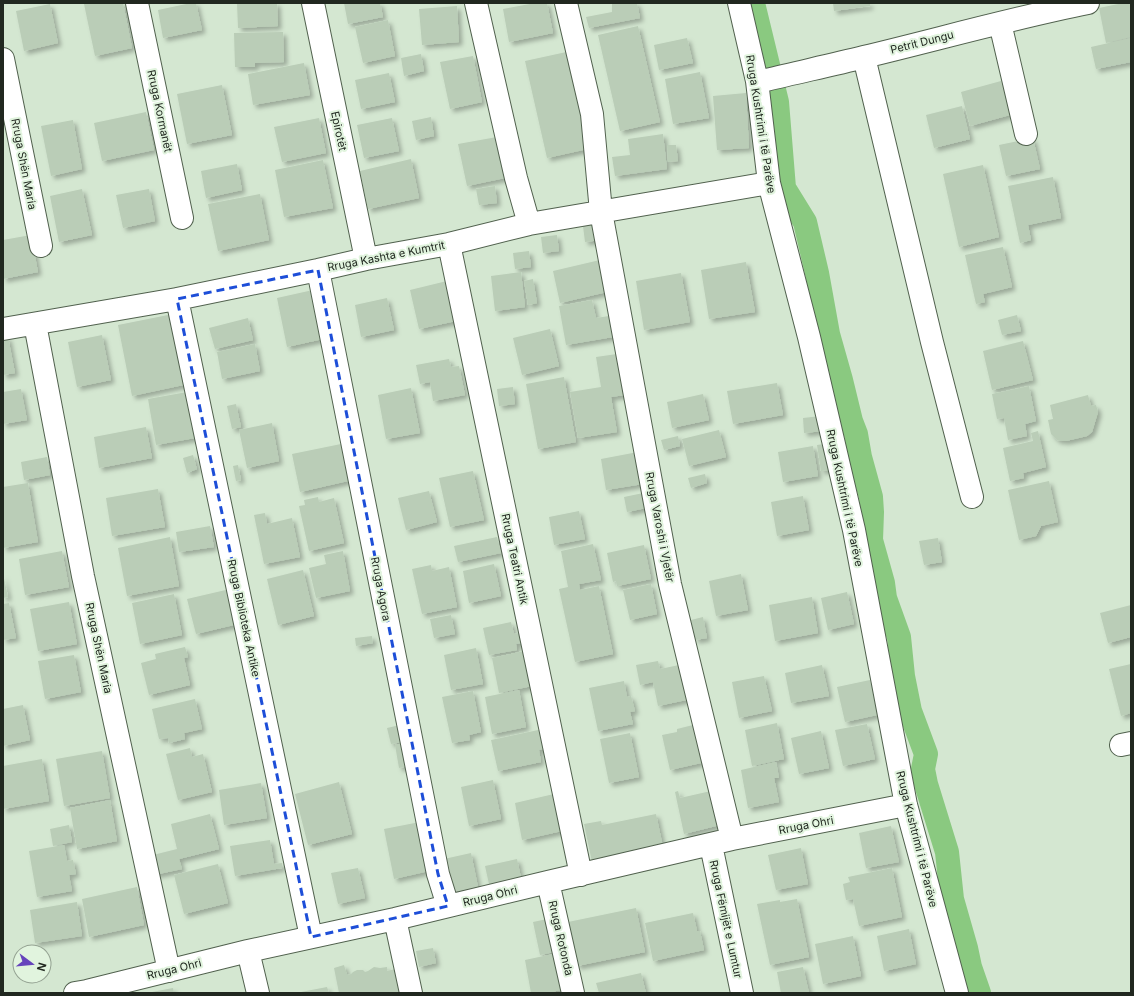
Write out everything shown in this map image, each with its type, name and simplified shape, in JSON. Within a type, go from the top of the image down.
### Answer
[{"type":"street","name":"Rruga Kormanët","points":[[138,3],[182,218]]},
{"type":"street","name":"Epirotët","points":[[313,3],[366,259]]},
{"type":"street","points":[[476,3],[516,178],[529,224]]},
{"type":"street","name":"Rruga Varoshi i Vjetër","points":[[566,3],[592,114],[601,212],[670,584],[732,839]]},
{"type":"street","name":"Rruga Kushtrimi i të Parëve","points":[[739,3],[761,81],[769,183],[809,337],[854,530],[906,805],[957,993]]},
{"type":"street","name":"Petrit Dungu","points":[[761,81],[864,57],[1074,4]]},
{"type":"street","points":[[1000,23],[1026,134]]},
{"type":"street","points":[[864,57],[932,342],[972,497]]},
{"type":"street","name":"Rruga Shën Maria","points":[[3,58],[41,246]]},
{"type":"street","name":"Rruga Kashta e Kumtrit","points":[[3,329],[177,300],[366,259],[449,244],[529,224],[769,183]]},
{"type":"street","name":"Rruga Teatri Antik","points":[[449,244],[581,875]]},
{"type":"street","name":"Rruga Agora","points":[[318,270],[438,874],[448,906]]},
{"type":"street","name":"Rruga Biblioteka Antike","points":[[177,300],[311,938]]},
{"type":"street","name":"Rruga Shën Maria","points":[[34,324],[83,576],[169,971]]},
{"type":"street","name":"Rruga Ohri","points":[[83,992],[248,951],[395,919],[732,839],[906,805]]},
{"type":"street","name":"Rruga Fëmijët e Lumtur","points":[[711,845],[742,993]]},
{"type":"street","name":"Rruga Rotonda","points":[[548,882],[573,993]]},
{"type":"street","points":[[395,919],[411,993]]},
{"type":"street","points":[[248,951],[258,993]]},
{"type":"highlighted area","points":[[318,270],[438,874],[448,906],[311,937],[177,299]]},
{"type":"building","points":[[123,3],[132,48],[95,56],[84,4]]},
{"type":"building","points":[[196,3],[202,30],[163,38],[158,10]]},
{"type":"building","points":[[237,3],[277,3],[278,26],[238,28]]},
{"type":"building","points":[[344,3],[380,3],[383,17],[348,24]]},
{"type":"building","points":[[535,3],[547,3],[553,33],[509,42],[503,9]]},
{"type":"building","points":[[637,3],[640,18],[589,28],[586,17],[612,12],[612,4]]},
{"type":"building","points":[[833,3],[870,3],[870,6],[834,11]]},
{"type":"building","points":[[1123,3],[1131,3],[1131,37],[1106,43],[1099,8]]},
{"type":"building","points":[[50,4],[58,43],[24,51],[16,11]]},
{"type":"building","points":[[457,6],[459,42],[422,45],[419,9]]},
{"type":"building","points":[[388,20],[395,56],[363,63],[355,27]]},
{"type":"building","points":[[638,26],[660,122],[620,131],[598,35]]},
{"type":"building","points":[[283,32],[284,62],[255,63],[255,67],[235,67],[234,33]]},
{"type":"building","points":[[687,38],[693,63],[659,70],[654,45]]},
{"type":"building","points":[[1131,38],[1131,62],[1096,69],[1091,47]]},
{"type":"building","points":[[571,51],[592,148],[547,158],[525,61]]},
{"type":"building","points":[[421,54],[424,71],[404,76],[401,58]]},
{"type":"building","points":[[473,56],[482,102],[450,109],[440,62]]},
{"type":"building","points":[[304,63],[310,95],[253,105],[248,74]]},
{"type":"building","points":[[700,72],[709,118],[673,124],[665,79]]},
{"type":"building","points":[[389,73],[395,102],[361,109],[355,80]]},
{"type":"building","points":[[1001,81],[1010,115],[970,126],[961,92]]},
{"type":"building","points":[[222,85],[232,135],[187,144],[177,94]]},
{"type":"building","points":[[746,93],[749,148],[717,150],[713,96]]},
{"type":"building","points":[[962,106],[970,139],[934,148],[926,115]]},
{"type":"building","points":[[146,112],[154,150],[102,161],[94,123]]},
{"type":"building","points":[[431,117],[434,136],[416,140],[412,121]]},
{"type":"building","points":[[319,118],[326,153],[282,162],[274,127]]},
{"type":"building","points":[[392,118],[399,151],[364,158],[357,125]]},
{"type":"building","points":[[73,120],[82,169],[51,176],[41,126]]},
{"type":"building","points":[[663,134],[667,169],[615,176],[612,157],[630,155],[628,139]]},
{"type":"building","points":[[497,137],[505,178],[467,186],[458,144]]},
{"type":"building","points":[[1033,138],[1040,169],[1006,176],[999,145]]},
{"type":"building","points":[[667,145],[676,145],[678,161],[668,162]]},
{"type":"building","points":[[411,159],[419,198],[368,209],[360,171]]},
{"type":"building","points":[[323,160],[333,208],[284,217],[275,170]]},
{"type":"building","points":[[237,164],[242,190],[206,198],[201,171]]},
{"type":"building","points":[[983,165],[999,237],[959,247],[943,174]]},
{"type":"building","points":[[1053,177],[1061,218],[1028,225],[1031,240],[1020,243],[1008,186]]},
{"type":"building","points":[[495,186],[497,203],[479,205],[476,189]]},
{"type":"building","points":[[82,189],[92,235],[59,242],[50,196]]},
{"type":"building","points":[[149,189],[155,221],[123,228],[116,195]]},
{"type":"building","points":[[260,194],[269,240],[218,251],[208,204]]},
{"type":"building","points":[[599,223],[601,240],[585,242],[583,226]]},
{"type":"building","points":[[31,235],[38,272],[3,279],[3,240]]},
{"type":"building","points":[[557,235],[559,251],[543,253],[541,237]]},
{"type":"building","points":[[1003,247],[1012,287],[983,294],[985,302],[976,304],[965,255]]},
{"type":"building","points":[[529,251],[531,267],[515,269],[513,253]]},
{"type":"building","points":[[600,260],[607,292],[560,303],[553,271]]},
{"type":"building","points":[[746,262],[755,312],[709,319],[701,270]]},
{"type":"building","points":[[521,272],[525,307],[495,311],[491,276]]},
{"type":"building","points":[[681,273],[690,322],[644,330],[636,281]]},
{"type":"building","points":[[533,279],[537,303],[528,305],[524,281]]},
{"type":"building","points":[[447,281],[456,321],[419,329],[410,290]]},
{"type":"building","points":[[313,290],[323,339],[287,347],[277,298]]},
{"type":"building","points":[[387,298],[394,330],[361,337],[355,305]]},
{"type":"building","points":[[592,300],[596,318],[609,316],[613,337],[566,345],[559,306]]},
{"type":"building","points":[[173,314],[188,384],[132,396],[118,325]]},
{"type":"building","points":[[1017,315],[1021,331],[1002,335],[998,320]]},
{"type":"building","points":[[248,318],[253,340],[215,349],[209,328]]},
{"type":"building","points":[[550,329],[559,366],[522,375],[513,338]]},
{"type":"building","points":[[102,335],[111,380],[77,387],[68,342]]},
{"type":"building","points":[[8,337],[15,373],[3,375],[3,338]]},
{"type":"building","points":[[1023,341],[1033,380],[992,390],[983,351]]},
{"type":"building","points":[[255,344],[260,371],[222,379],[217,352]]},
{"type":"building","points":[[624,353],[631,394],[611,397],[617,432],[578,438],[570,392],[601,387],[596,357]]},
{"type":"building","points":[[449,359],[451,367],[459,366],[465,395],[433,401],[430,382],[420,384],[416,365]]},
{"type":"building","points":[[564,377],[576,442],[538,449],[526,384]]},
{"type":"building","points":[[777,383],[783,415],[733,424],[727,391]]},
{"type":"building","points":[[1029,386],[1036,421],[1025,424],[1027,436],[1008,440],[1004,418],[997,419],[992,394]]},
{"type":"building","points":[[513,387],[515,404],[499,406],[497,389]]},
{"type":"building","points":[[411,388],[420,433],[386,439],[378,395]]},
{"type":"building","points":[[21,389],[27,420],[3,424],[3,392]]},
{"type":"building","points":[[187,392],[195,438],[156,445],[148,399]]},
{"type":"building","points":[[703,394],[709,420],[672,428],[667,402]]},
{"type":"building","points":[[1088,395],[1091,406],[1096,405],[1098,412],[1092,432],[1087,436],[1066,441],[1057,440],[1051,434],[1048,420],[1053,419],[1050,405]]},
{"type":"building","points":[[236,404],[241,427],[232,429],[227,406]]},
{"type":"building","points":[[821,416],[823,431],[804,433],[803,418]]},
{"type":"building","points":[[272,423],[279,461],[247,468],[239,430]]},
{"type":"building","points":[[146,427],[152,458],[99,468],[94,437]]},
{"type":"building","points":[[719,430],[726,457],[689,466],[682,439]]},
{"type":"building","points":[[1038,431],[1046,467],[1023,473],[1024,478],[1010,481],[1003,448],[1033,441],[1031,433]]},
{"type":"building","points":[[678,436],[680,446],[664,450],[661,440]]},
{"type":"building","points":[[832,443],[836,469],[821,471],[817,445]]},
{"type":"building","points":[[341,444],[348,481],[300,492],[292,454]]},
{"type":"building","points":[[813,446],[818,476],[783,482],[778,452]]},
{"type":"building","points":[[638,452],[643,484],[606,490],[601,459]]},
{"type":"building","points":[[193,455],[197,469],[187,473],[183,458]]},
{"type":"building","points":[[47,457],[50,475],[24,480],[21,462]]},
{"type":"building","points":[[238,465],[241,480],[236,481],[233,466]]},
{"type":"building","points":[[473,471],[484,520],[450,527],[439,478]]},
{"type":"building","points":[[705,474],[707,483],[691,488],[688,478]]},
{"type":"building","points":[[1049,481],[1058,522],[1041,526],[1036,536],[1019,540],[1008,490]]},
{"type":"building","points":[[28,483],[38,542],[3,548],[3,487]]},
{"type":"building","points":[[158,489],[165,527],[112,536],[106,498]]},
{"type":"building","points":[[429,491],[437,522],[406,530],[398,498]]},
{"type":"building","points":[[648,492],[651,507],[627,512],[624,497]]},
{"type":"building","points":[[803,496],[809,530],[777,536],[771,502]]},
{"type":"building","points":[[318,497],[319,502],[334,498],[344,543],[309,551],[299,506],[305,505],[304,500]]},
{"type":"building","points":[[579,511],[585,539],[554,545],[549,517]]},
{"type":"building","points":[[265,513],[267,524],[292,518],[300,557],[264,564],[254,515]]},
{"type":"building","points":[[210,526],[214,547],[179,552],[176,532]]},
{"type":"building","points":[[170,537],[179,586],[127,596],[118,548]]},
{"type":"building","points":[[497,537],[501,553],[458,562],[454,546]]},
{"type":"building","points":[[938,538],[942,562],[924,565],[919,541]]},
{"type":"building","points":[[593,544],[601,580],[579,584],[580,590],[599,586],[613,654],[575,662],[559,589],[568,587],[561,551]]},
{"type":"building","points":[[644,545],[651,579],[617,586],[616,581],[613,582],[607,553]]},
{"type":"building","points":[[62,551],[69,587],[25,595],[19,559]]},
{"type":"building","points":[[343,551],[350,591],[316,598],[309,568],[326,564],[324,555]]},
{"type":"building","points":[[494,564],[501,596],[469,603],[463,571]]},
{"type":"building","points":[[431,565],[432,571],[449,567],[457,607],[422,614],[412,569]]},
{"type":"building","points":[[303,570],[314,616],[278,625],[267,579]]},
{"type":"building","points":[[3,574],[8,597],[3,598]]},
{"type":"building","points":[[741,574],[748,610],[716,616],[709,581]]},
{"type":"building","points":[[651,584],[657,614],[630,620],[623,590]]},
{"type":"building","points":[[230,589],[238,624],[196,634],[187,599]]},
{"type":"building","points":[[847,592],[854,624],[828,630],[821,598]]},
{"type":"building","points":[[174,594],[182,635],[140,644],[132,603]]},
{"type":"building","points":[[812,597],[818,633],[775,641],[769,605]]},
{"type":"building","points":[[69,602],[77,644],[38,651],[30,609]]},
{"type":"building","points":[[9,603],[16,638],[3,640],[3,604]]},
{"type":"building","points":[[1131,605],[1131,637],[1108,643],[1100,613]]},
{"type":"building","points":[[451,615],[455,634],[434,638],[430,619]]},
{"type":"building","points":[[703,617],[707,638],[695,640],[691,620]]},
{"type":"building","points":[[511,622],[514,634],[519,633],[521,643],[516,644],[517,650],[489,655],[483,628]]},
{"type":"building","points":[[372,636],[373,643],[356,646],[355,638]]},
{"type":"building","points":[[185,647],[188,657],[184,658],[190,685],[149,695],[141,663],[156,659],[155,654]]},
{"type":"building","points":[[476,648],[483,684],[451,690],[444,655]]},
{"type":"building","points":[[524,651],[532,686],[499,693],[492,658]]},
{"type":"building","points":[[74,655],[81,692],[45,699],[38,661]]},
{"type":"building","points":[[658,661],[660,669],[684,664],[691,699],[658,706],[653,682],[640,685],[636,665]]},
{"type":"building","points":[[1131,664],[1131,713],[1121,716],[1109,669]]},
{"type":"building","points":[[822,665],[829,696],[791,703],[785,673]]},
{"type":"building","points":[[764,676],[772,711],[739,718],[732,682]]},
{"type":"building","points":[[870,680],[877,715],[845,722],[837,687]]},
{"type":"building","points":[[624,681],[627,697],[631,696],[635,711],[630,712],[633,724],[598,731],[589,688]]},
{"type":"building","points":[[519,690],[526,727],[492,734],[485,697]]},
{"type":"building","points":[[473,691],[481,732],[469,735],[470,740],[452,743],[442,697]]},
{"type":"building","points":[[195,699],[202,729],[184,733],[185,739],[169,743],[168,738],[159,739],[152,709]]},
{"type":"building","points":[[23,705],[30,740],[3,746],[3,709]]},
{"type":"building","points":[[777,723],[784,759],[752,766],[745,730]]},
{"type":"building","points":[[867,724],[875,759],[843,766],[835,730]]},
{"type":"building","points":[[400,725],[403,742],[391,744],[387,728]]},
{"type":"building","points":[[693,725],[701,763],[670,770],[662,735],[677,732],[677,729]]},
{"type":"building","points":[[543,729],[547,748],[539,750],[541,762],[498,771],[491,740]]},
{"type":"building","points":[[821,731],[829,768],[799,774],[791,738]]},
{"type":"building","points":[[630,733],[639,777],[609,783],[600,739]]},
{"type":"building","points":[[404,743],[409,766],[399,768],[395,745]]},
{"type":"building","points":[[190,748],[192,757],[203,754],[212,792],[178,800],[166,754]]},
{"type":"building","points":[[102,751],[110,798],[64,806],[56,759]]},
{"type":"building","points":[[42,759],[49,801],[3,809],[3,766]]},
{"type":"building","points":[[776,762],[779,778],[774,778],[779,802],[748,808],[741,770]]},
{"type":"building","points":[[493,780],[501,819],[469,826],[461,787]]},
{"type":"building","points":[[339,782],[352,834],[308,845],[295,794]]},
{"type":"building","points":[[261,783],[267,818],[224,825],[219,790]]},
{"type":"building","points":[[678,791],[680,798],[711,791],[720,825],[684,834],[675,792]]},
{"type":"building","points":[[554,794],[562,831],[522,840],[515,803]]},
{"type":"building","points":[[110,800],[117,841],[77,849],[70,808]]},
{"type":"building","points":[[210,814],[219,849],[179,859],[182,869],[154,875],[149,856],[177,849],[171,824]]},
{"type":"building","points":[[656,814],[663,847],[592,862],[584,824],[601,821],[602,825]]},
{"type":"building","points":[[420,822],[429,871],[394,879],[384,829]]},
{"type":"building","points":[[69,825],[72,842],[53,846],[50,829]]},
{"type":"building","points":[[891,826],[899,862],[866,868],[859,833]]},
{"type":"building","points":[[270,840],[274,864],[282,863],[282,868],[235,876],[230,846]]},
{"type":"building","points":[[64,845],[67,861],[73,860],[76,874],[69,875],[72,891],[37,897],[29,851]]},
{"type":"building","points":[[801,848],[808,884],[776,890],[768,855]]},
{"type":"building","points":[[471,853],[478,887],[451,892],[444,859]]},
{"type":"building","points":[[517,859],[521,878],[489,884],[485,866]]},
{"type":"building","points":[[218,864],[228,903],[184,914],[174,875]]},
{"type":"building","points":[[358,868],[365,898],[338,904],[331,873]]},
{"type":"building","points":[[892,868],[902,917],[859,926],[853,899],[846,900],[843,884],[850,882],[848,877]]},
{"type":"building","points":[[137,887],[144,925],[89,937],[82,899]]},
{"type":"building","points":[[797,899],[809,957],[770,965],[757,904]]},
{"type":"building","points":[[77,902],[82,936],[35,943],[30,910]]},
{"type":"building","points":[[636,908],[645,952],[577,966],[568,922]]},
{"type":"building","points":[[693,913],[697,931],[700,931],[704,950],[653,961],[645,923]]},
{"type":"building","points":[[552,918],[559,951],[540,955],[533,922]]},
{"type":"building","points":[[909,929],[916,964],[884,971],[877,936]]},
{"type":"building","points":[[853,936],[861,976],[823,984],[815,944]]},
{"type":"building","points":[[433,948],[436,963],[419,967],[416,951]]},
{"type":"building","points":[[558,953],[565,989],[547,993],[531,993],[525,960]]},
{"type":"building","points":[[344,965],[347,975],[357,970],[363,970],[365,972],[374,967],[387,967],[387,971],[400,968],[406,993],[339,993],[334,968]]},
{"type":"building","points":[[803,967],[809,993],[781,993],[777,972]]},
{"type":"building","points":[[641,973],[646,993],[599,993],[596,983]]},
{"type":"building","points":[[327,987],[329,993],[301,993],[301,992]]},
{"type":"building","points":[[173,988],[174,993],[152,993],[152,992]]},
{"type":"waterway","points":[[753,3],[777,102],[784,188],[805,222],[817,273],[828,334],[851,421],[856,434],[860,457],[871,497],[871,540],[883,583],[885,598],[899,637],[903,676],[910,711],[926,754],[923,769],[926,784],[947,852],[952,899],[970,967],[979,993]]}]
